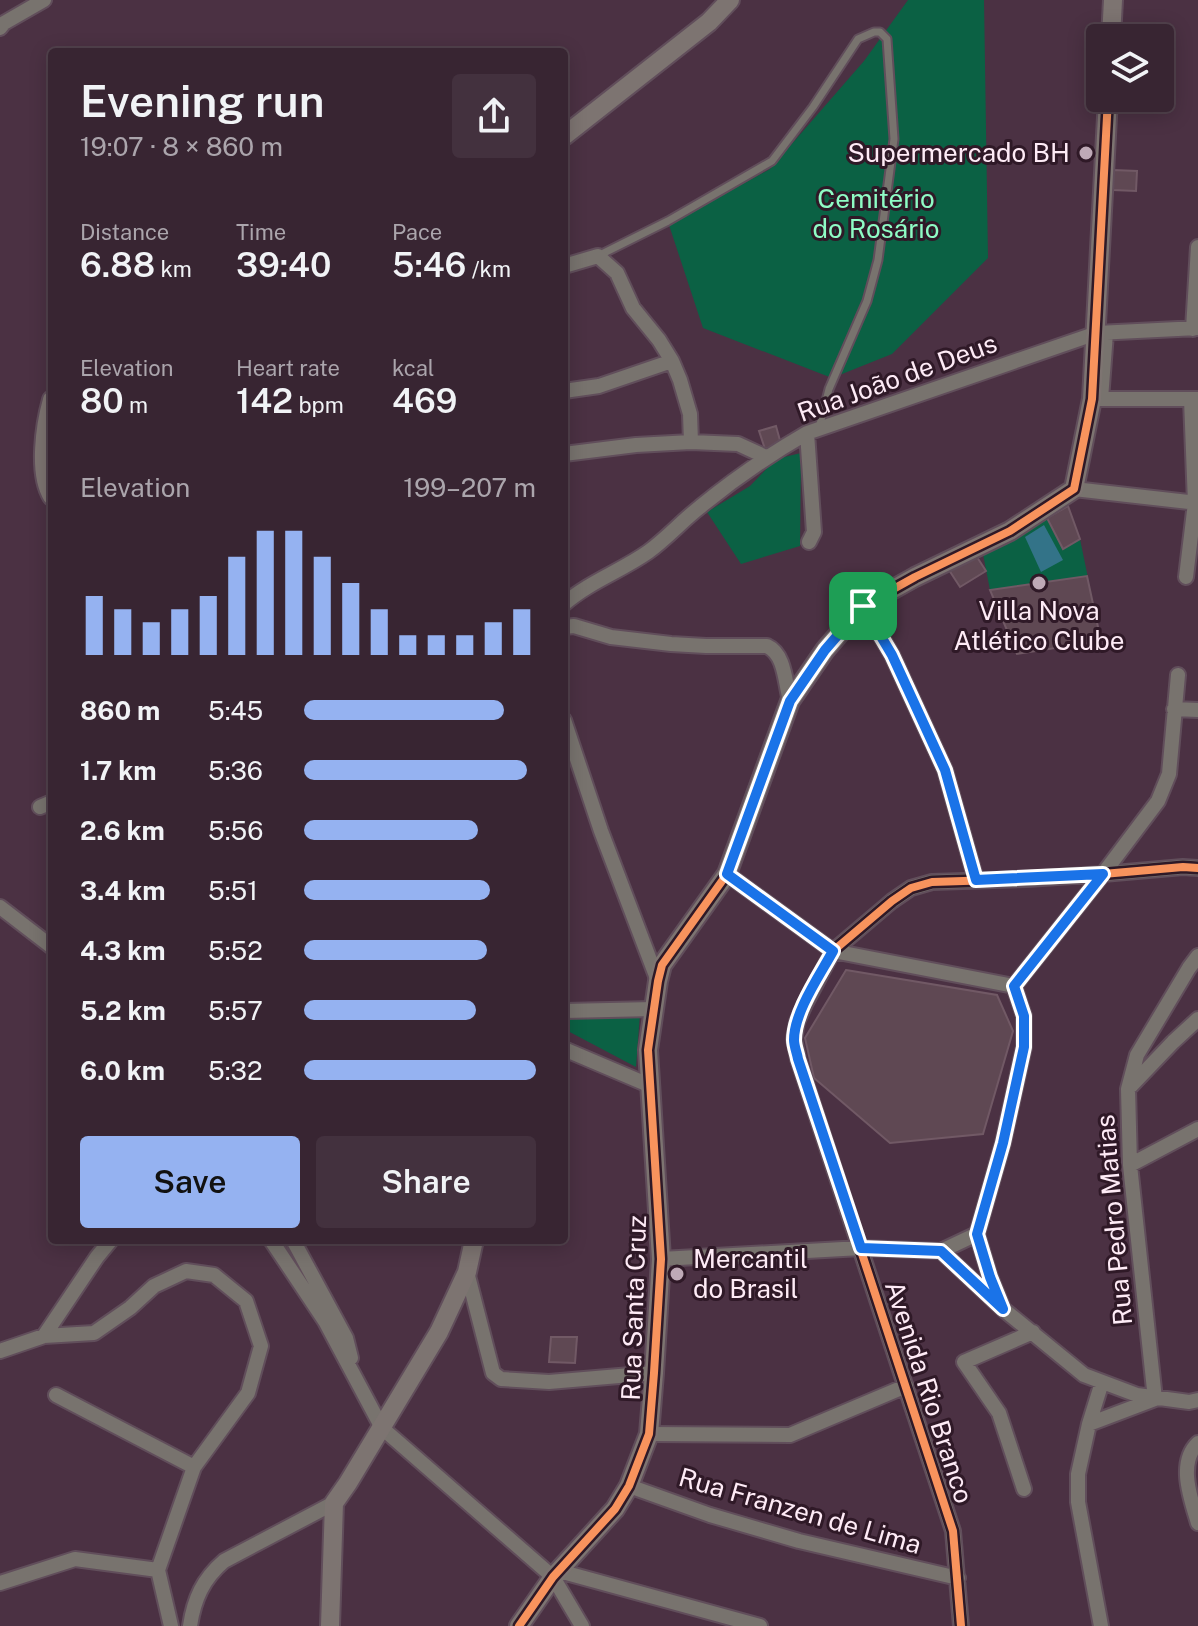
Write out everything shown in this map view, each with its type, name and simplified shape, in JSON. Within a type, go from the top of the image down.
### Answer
[{"type":"street","points":[[0,28],[44,0]]},
{"type":"street","points":[[568,133],[709,22],[730,0]]},
{"type":"street","points":[[1112,24],[1113,0]]},
{"type":"street","points":[[1074,489],[1097,399],[1108,112]]},
{"type":"street","points":[[1196,328],[1198,247]]},
{"type":"street","points":[[568,265],[598,256],[617,273],[633,308],[672,361],[690,414],[691,442]]},
{"type":"street","name":"Rua João de Deus","points":[[568,601],[579,591],[648,552],[696,510],[766,457],[813,431],[1101,333],[1196,328]]},
{"type":"street","points":[[568,390],[599,386],[672,361]]},
{"type":"street","points":[[1097,399],[1194,399],[1196,503],[1186,577]]},
{"type":"street","points":[[48,426],[44,450],[48,489]]},
{"type":"street","points":[[809,542],[814,532],[813,431]]},
{"type":"street","points":[[568,454],[691,442],[738,444],[766,457]]},
{"type":"street","points":[[976,880],[945,770],[892,655],[863,606],[1010,531],[1074,489],[1196,503]]},
{"type":"street","name":"Rua Santa Cruz","points":[[519,1626],[556,1574],[615,1509],[629,1486],[649,1434],[661,1259],[648,1050],[662,965],[727,874],[790,701],[825,650],[863,606]]},
{"type":"street","points":[[568,627],[611,637],[671,644],[767,646],[775,650],[779,657],[790,701]]},
{"type":"street","points":[[1014,986],[1158,801],[1169,774],[1178,675]]},
{"type":"street","points":[[1174,709],[1198,710]]},
{"type":"street","points":[[568,732],[601,831],[658,981]]},
{"type":"street","points":[[833,951],[892,901],[911,888],[932,882],[1198,868]]},
{"type":"street","points":[[727,874],[833,951],[1014,986]]},
{"type":"street","points":[[0,907],[48,944]]},
{"type":"street","name":"Avenida Rio Branco","points":[[833,951],[797,1022],[794,1039],[953,1531],[961,1626]]},
{"type":"street","points":[[1128,1089],[1137,1055],[1198,956]]},
{"type":"street","points":[[1003,1309],[977,1234],[1003,1143],[1024,1047],[1024,1016],[1014,986]]},
{"type":"street","points":[[568,1011],[654,1009]]},
{"type":"street","name":"Rua Pedro Matias","points":[[1155,1399],[1130,1165],[1128,1089],[1198,1019]]},
{"type":"street","points":[[568,1051],[651,1086]]},
{"type":"street","points":[[1130,1165],[1198,1129]]},
{"type":"street","points":[[661,1259],[861,1248],[941,1251],[977,1234]]},
{"type":"street","points":[[44,1336],[108,1244]]},
{"type":"street","points":[[274,1244],[325,1321],[382,1428],[556,1574],[582,1626]]},
{"type":"street","points":[[295,1244],[346,1338],[356,1378]]},
{"type":"street","points":[[190,1626],[193,1606],[210,1573],[224,1561],[334,1503],[439,1332],[467,1272],[473,1244]]},
{"type":"street","points":[[941,1251],[1003,1309],[1084,1375],[1155,1399],[1198,1400]]},
{"type":"street","points":[[0,1351],[44,1336],[94,1333],[130,1308],[154,1286],[186,1271],[214,1275],[246,1301],[261,1346],[248,1393],[194,1467],[158,1570],[171,1626]]},
{"type":"street","points":[[467,1272],[493,1373],[501,1379],[549,1382],[654,1373]]},
{"type":"street","points":[[1024,1489],[999,1413],[964,1362],[1033,1332]]},
{"type":"street","points":[[1101,1626],[1078,1502],[1078,1474],[1102,1382]]},
{"type":"street","points":[[649,1434],[790,1435],[906,1386]]},
{"type":"street","points":[[56,1395],[194,1467]]},
{"type":"street","points":[[1089,1424],[1155,1399]]},
{"type":"street","points":[[1198,1443],[1191,1450],[1187,1464],[1190,1494],[1198,1523]]},
{"type":"street","name":"Rua Franzen de Lima","points":[[629,1486],[710,1515],[799,1541],[958,1578]]},
{"type":"street","points":[[330,1626],[334,1503]]},
{"type":"street","points":[[0,1583],[75,1559],[158,1570]]},
{"type":"street","points":[[556,1574],[760,1626]]},
{"type":"lane","points":[[598,256],[668,221],[772,161],[858,39],[880,32],[887,39],[894,139],[878,260],[867,301],[813,431]]},
{"type":"green space","name":"Cemitério do Rosário","points":[[908,0],[984,0],[988,258],[892,354],[832,378],[703,328],[669,225],[770,169],[864,61]]},
{"type":"green space","points":[[801,453],[800,546],[741,564],[707,512],[750,486],[776,459]]},
{"type":"green space","name":"Villa Nova Atlético Clube","points":[[1068,506],[1080,539],[1101,641],[1017,654],[990,590],[983,554]]},
{"type":"green space","points":[[640,1014],[636,1067],[568,1031],[568,1018]]},
{"type":"water","points":[[1044,525],[1063,560],[1041,572],[1025,537]]},
{"type":"building","points":[[1113,170],[1137,171],[1136,191],[1113,190]]},
{"type":"building","points":[[776,426],[781,444],[765,449],[759,431]]},
{"type":"building","points":[[1068,506],[1080,539],[1063,549],[1047,518]]},
{"type":"building","points":[[975,554],[986,571],[960,587],[949,570]]},
{"type":"building","points":[[1087,576],[1101,641],[1017,654],[990,590]]},
{"type":"building","points":[[846,970],[997,995],[1013,1031],[983,1134],[890,1143],[814,1078],[805,1038]]},
{"type":"building","points":[[551,1337],[577,1337],[575,1363],[549,1362]]},
{"type":"cycle path","points":[[519,1626],[553,1577],[615,1509],[629,1486],[649,1434],[661,1259],[648,1050],[662,965],[727,874],[790,701],[825,650],[863,606],[1010,531],[1074,489],[1092,399],[1107,112]]},
{"type":"cycle path","points":[[961,1626],[953,1531],[798,1059],[794,1039],[797,1022],[833,951],[911,888],[932,882],[1198,868]]},
{"type":"place","name":"Supermercado BH","points":[[1086,153]]},
{"type":"place","name":"Villa Nova Atlético Clube","points":[[1039,583]]},
{"type":"place","name":"Mercantil do Brasil","points":[[677,1274]]},
{"type":"route","points":[[863,606],[892,655],[945,770],[976,880],[1103,874],[1014,986],[1024,1016],[1024,1047],[1003,1143],[977,1234],[1003,1309],[941,1251],[861,1248],[794,1039],[797,1022],[833,951],[727,874],[790,701],[825,650],[863,606]]}]
